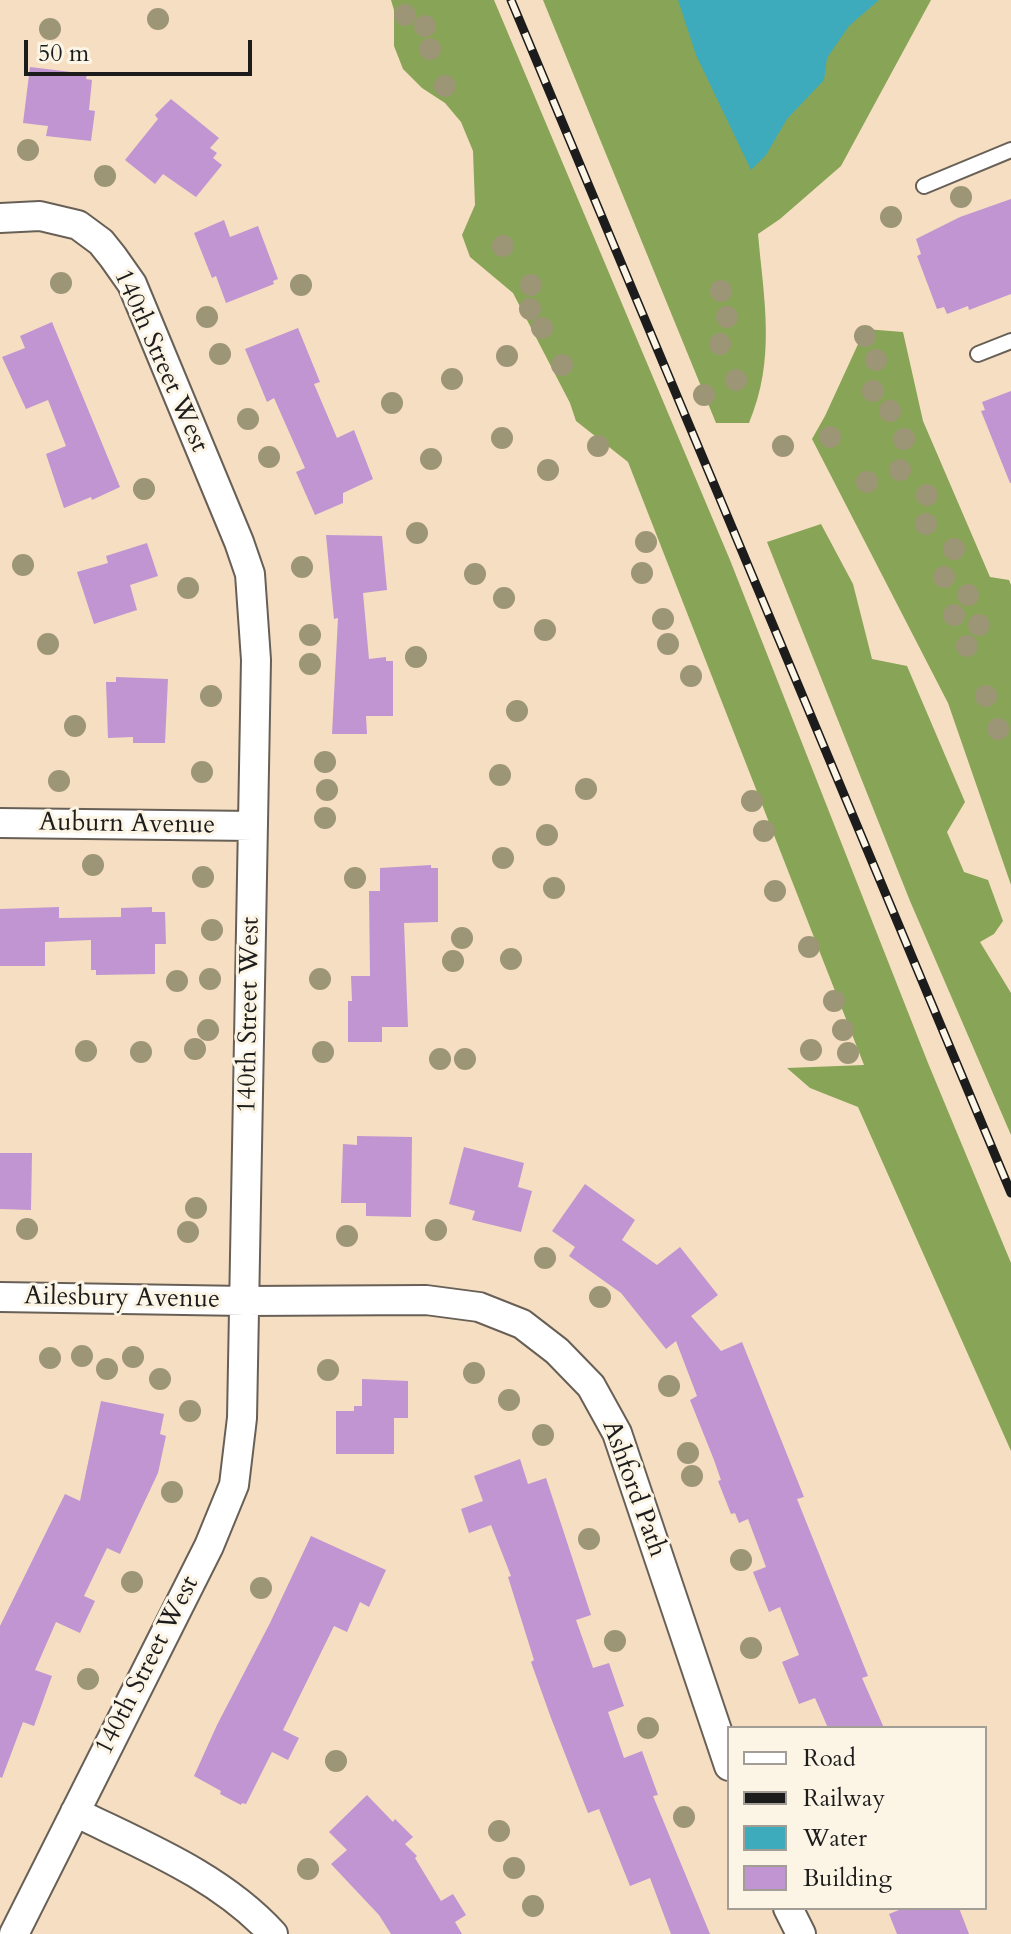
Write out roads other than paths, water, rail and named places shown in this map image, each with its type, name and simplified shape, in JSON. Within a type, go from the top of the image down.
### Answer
[{"type":"street","name":"140th Street West","points":[[0,218],[40,216],[78,225],[101,242],[132,284],[250,574],[256,660],[242,1418],[234,1485],[209,1546],[14,1934]]},
{"type":"street","name":"Auburn Avenue","points":[[0,823],[253,826]]},
{"type":"street","name":"Ailesbury Avenue","points":[[0,1297],[245,1301]]},
{"type":"street","name":"Ashford Path","points":[[245,1301],[426,1300],[479,1307],[522,1324],[557,1351],[591,1386],[617,1433],[727,1760]]},
{"type":"street","points":[[75,1812],[211,1882],[273,1934]]},
{"type":"street","points":[[789,1910],[801,1934]]},
{"type":"lane","points":[[924,186],[1011,150]]},
{"type":"lane","points":[[978,354],[1011,341]]},
{"type":"water","points":[[678,0],[879,0],[849,26],[827,58],[824,80],[787,119],[766,155],[751,170],[696,55]]},
{"type":"railway","points":[[511,0],[1011,1193]]}]
